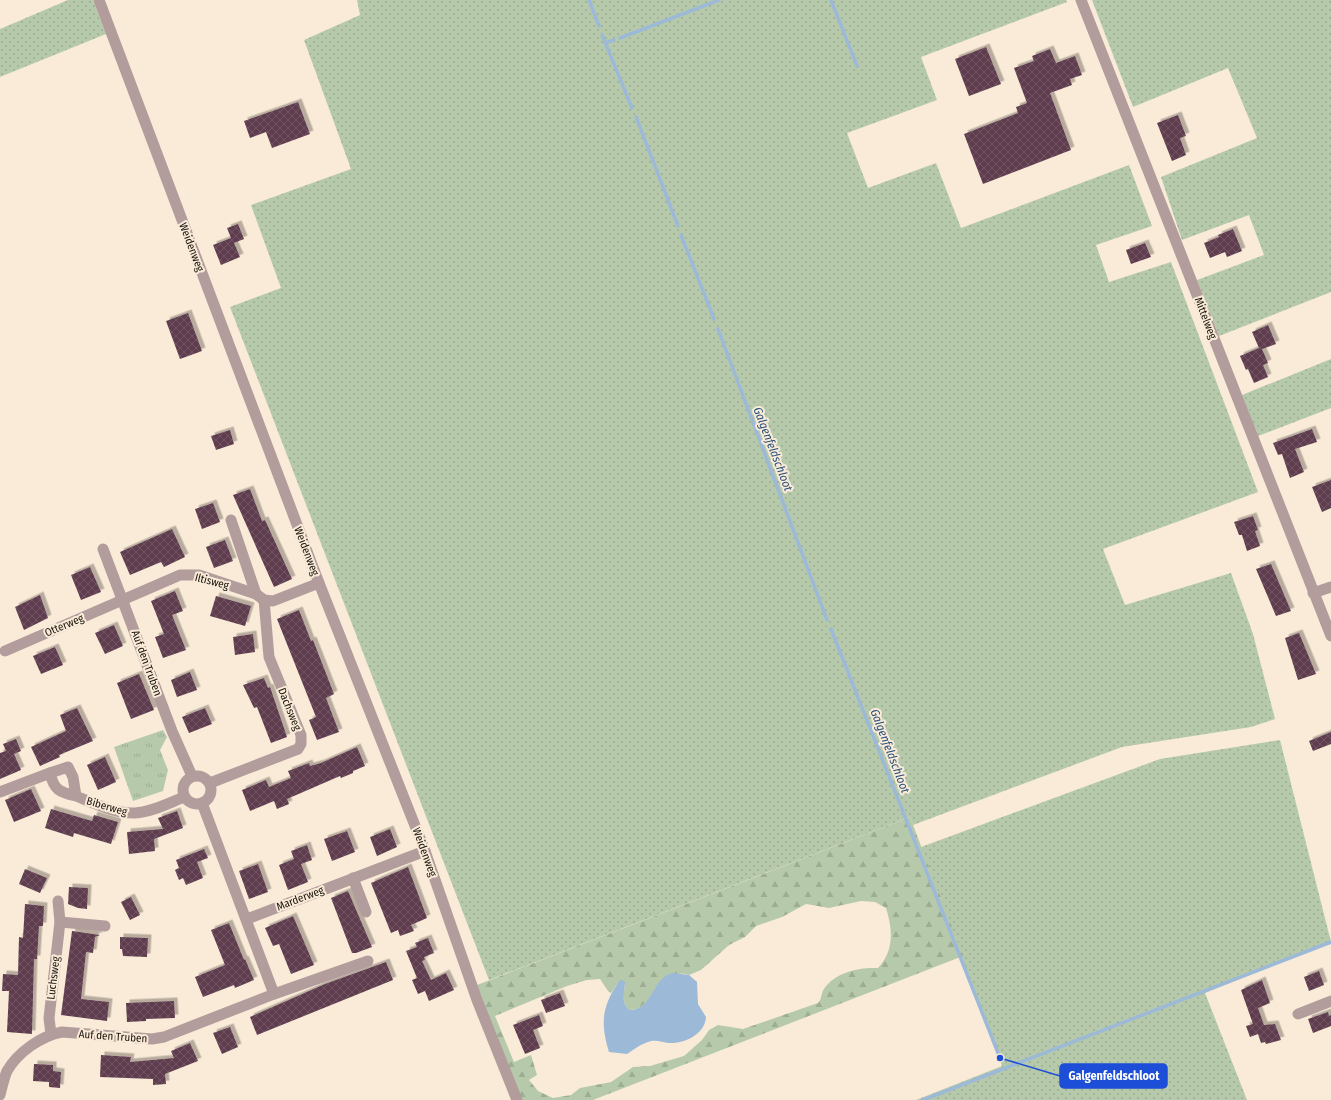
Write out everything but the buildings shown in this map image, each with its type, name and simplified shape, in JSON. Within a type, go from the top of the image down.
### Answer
[{"type":"street","name":"Weidenweg","points":[[99,0],[319,583],[425,851],[472,987],[517,1100]]},
{"type":"street","name":"Mittelweg","points":[[1082,0],[1331,636]]},
{"type":"street","points":[[230,520],[260,597]]},
{"type":"street","name":"Auf den Truben","points":[[103,549],[172,731],[192,776]]},
{"type":"street","name":"Iltisweg","points":[[123,600],[180,575],[199,575],[273,601],[319,583]]},
{"type":"street","points":[[1313,593],[1331,587]]},
{"type":"street","name":"Dachsweg","points":[[210,783],[298,749],[301,744],[301,735],[269,657],[260,597]]},
{"type":"street","name":"Otterweg","points":[[5,651],[123,600]]},
{"type":"street","name":"Biberweg","points":[[0,792],[68,767],[73,777],[76,796]]},
{"type":"street","name":"Biberweg","points":[[50,773],[53,785],[62,793],[76,796],[123,812],[134,813],[154,808],[184,797]]},
{"type":"street","points":[[192,776],[202,776],[210,783],[211,795],[202,803],[192,803],[184,797],[183,785],[187,779],[192,776]]},
{"type":"street","points":[[202,803],[274,994]]},
{"type":"street","name":"Marderweg","points":[[247,919],[425,851]]},
{"type":"street","points":[[353,878],[366,912]]},
{"type":"street","name":"Luchsweg","points":[[51,1034],[48,1018],[60,922],[58,901]]},
{"type":"street","points":[[60,922],[105,926]]},
{"type":"street","name":"Auf den Truben","points":[[0,1095],[6,1072],[14,1061],[39,1040],[51,1034],[62,1032],[152,1039],[164,1037],[274,994],[368,961]]},
{"type":"street","points":[[1298,1014],[1331,1001]]},
{"type":"green space","points":[[68,0],[93,0],[106,34],[0,77],[0,29]]},
{"type":"green space","points":[[357,0],[1066,0],[1067,2],[921,57],[937,100],[847,133],[868,188],[936,163],[961,228],[1129,165],[1152,226],[1096,245],[1109,282],[1171,262],[1258,492],[1103,549],[1125,605],[1231,573],[1253,634],[1275,719],[1251,727],[1122,747],[913,825],[910,817],[489,980],[230,307],[281,288],[251,205],[351,169],[304,40],[360,15]]},
{"type":"green space","points":[[1092,0],[1331,0],[1331,292],[1219,336],[1197,280],[1264,255],[1249,215],[1182,240],[1161,177],[1257,138],[1228,68],[1133,107]]},
{"type":"green space","points":[[1331,359],[1331,408],[1258,436],[1242,395]]},
{"type":"green space","points":[[163,730],[167,737],[160,750],[168,770],[163,791],[133,801],[114,747]]},
{"type":"green space","points":[[1280,740],[1331,942],[1205,993],[1247,1100],[916,1100],[1002,1066],[921,847],[1160,759]]},
{"type":"green space","points":[[910,817],[963,956],[593,1100],[517,1100],[472,987]],"holes":[[[861,901],[875,902],[886,908],[891,932],[891,940],[887,955],[878,968],[864,968],[848,972],[835,978],[824,989],[818,1003],[743,1029],[718,1025],[709,1030],[702,1040],[684,1056],[650,1066],[633,1067],[611,1082],[580,1088],[571,1095],[553,1098],[538,1091],[529,1080],[537,1075],[531,1055],[514,1062],[495,1016],[567,986],[587,980],[600,979],[611,993],[619,981],[625,984],[625,1005],[630,1010],[639,1008],[662,982],[669,977],[677,974],[689,975],[701,970],[729,945],[745,937],[756,926],[782,917],[806,904],[829,908]]]},
{"type":"water","points":[[673,973],[689,975],[697,982],[698,1004],[706,1017],[705,1023],[698,1033],[681,1042],[669,1043],[651,1041],[637,1047],[627,1054],[609,1052],[604,1032],[604,1015],[609,999],[619,981],[622,980],[625,982],[624,1001],[627,1007],[630,1010],[638,1009],[648,999],[661,980]]},
{"type":"waterway","points":[[589,0],[599,26]]},
{"type":"waterway","points":[[620,38],[719,0]]},
{"type":"waterway","points":[[831,0],[857,66]]},
{"type":"waterway","name":"Galgenfeldschloot","points":[[602,35],[632,108]]},
{"type":"waterway","points":[[606,43],[614,40]]},
{"type":"waterway","name":"Galgenfeldschloot","points":[[636,117],[678,226]]},
{"type":"waterway","name":"Galgenfeldschloot","points":[[681,235],[714,319]]},
{"type":"waterway","name":"Galgenfeldschloot","points":[[718,329],[827,620]]},
{"type":"waterway","name":"Galgenfeldschloot","points":[[831,629],[1000,1058]]},
{"type":"waterway","name":"Galgenfeldschloot","points":[[923,1100],[1331,942]]},
{"type":"place","name":"Galgenfeldschloot","points":[[1000,1058]]}]
